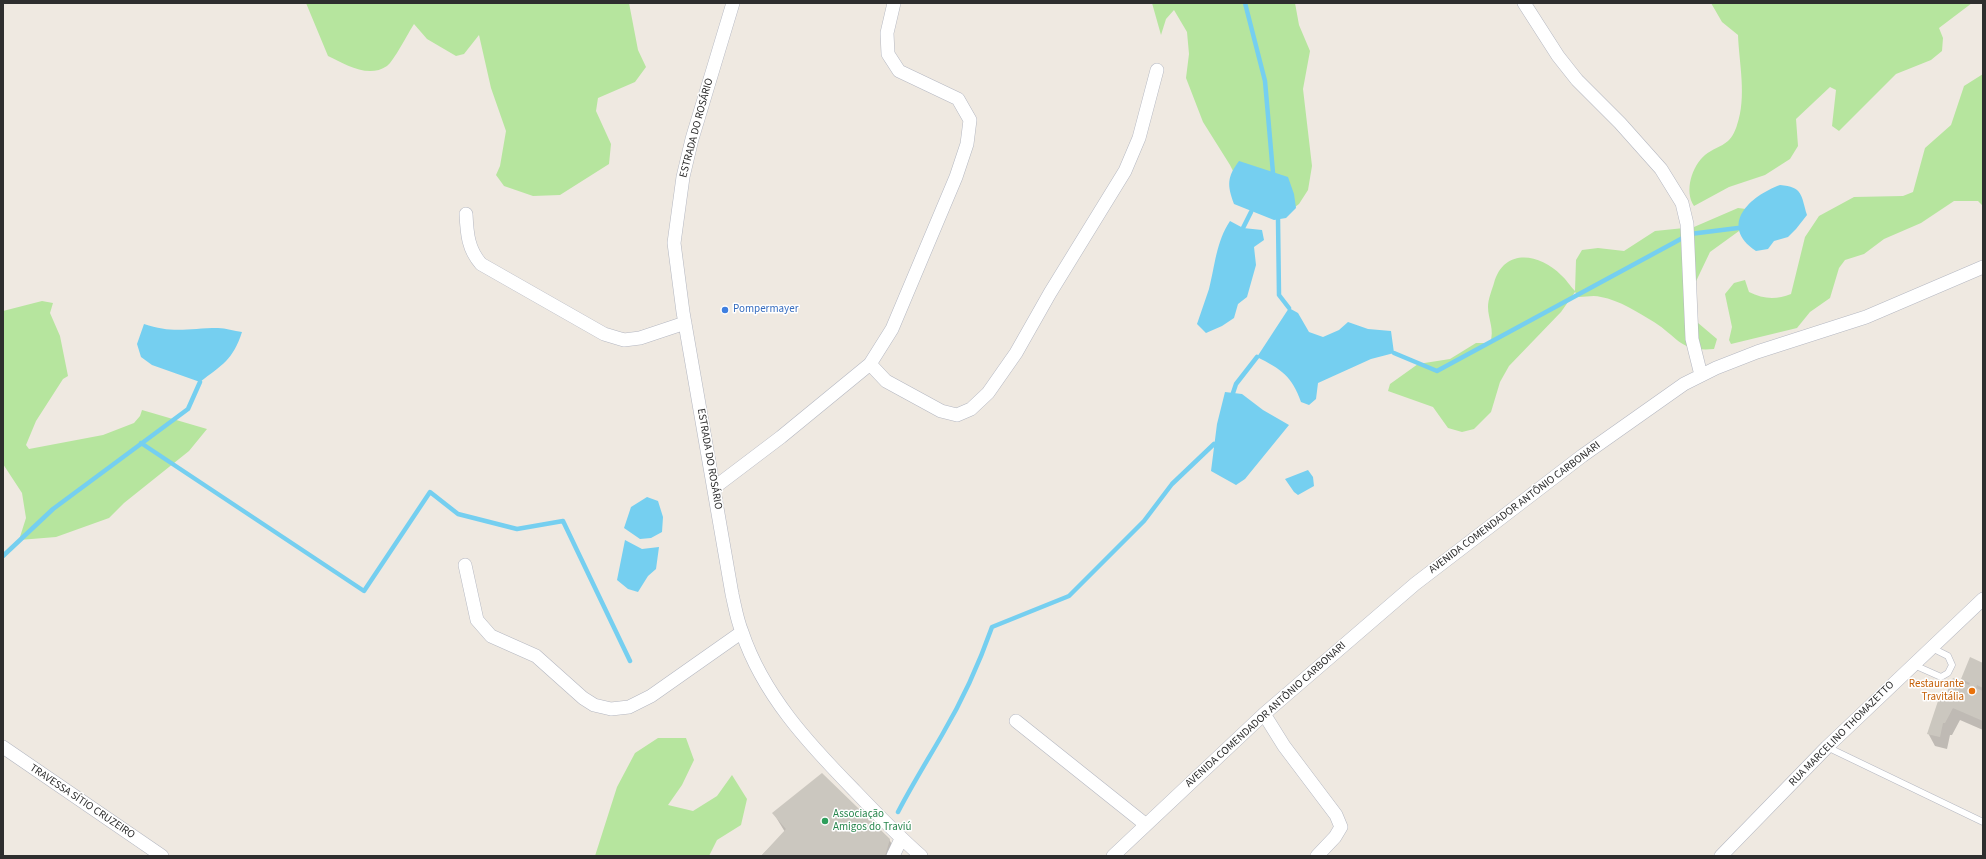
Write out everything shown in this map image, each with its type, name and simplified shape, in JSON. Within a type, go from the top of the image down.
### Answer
[{"type":"street","name":"ESTRADA DO ROSÁRIO","points":[[732,3],[692,139],[678,207],[674,243],[685,323],[732,594],[742,632],[769,688],[792,723],[821,757],[901,839],[921,856]]},
{"type":"street","points":[[714,487],[782,437],[870,364],[892,329],[956,177],[967,144],[970,120],[958,99],[899,71],[888,54],[887,33],[894,3]]},
{"type":"street","points":[[1524,3],[1554,49],[1577,80],[1620,123],[1661,169],[1682,203],[1687,224],[1692,339],[1701,375]]},
{"type":"street","points":[[870,364],[886,381],[941,411],[957,415],[971,409],[988,393],[1016,353],[1050,293],[1126,171],[1139,138],[1157,70]]},
{"type":"street","points":[[466,214],[468,243],[473,255],[481,264],[604,334],[624,340],[640,338],[685,323]]},
{"type":"street","name":"AVENIDA COMENDADOR ANTÔNIO CARBONARI","points":[[1113,856],[1144,824],[1264,714],[1421,580],[1582,456],[1684,384],[1701,375],[1757,352],[1866,316],[1983,267]]},
{"type":"street","points":[[465,566],[477,620],[491,636],[536,656],[583,698],[594,705],[611,709],[629,707],[651,696],[742,632]]},
{"type":"street","name":"RUA MARCELINO THOMAZETTO","points":[[1721,856],[1826,748],[1912,665],[1983,600]]},
{"type":"street","points":[[1264,714],[1284,746],[1336,815],[1341,827],[1335,837],[1317,856]]},
{"type":"street","points":[[1016,721],[1144,824]]},
{"type":"street","name":"TRAVESSA SÍTIO CRUZEIRO","points":[[3,747],[162,856]]},
{"type":"street","points":[[893,856],[901,839]]},
{"type":"lane","points":[[1912,665],[1941,677],[1948,673],[1952,665],[1948,656],[1931,648]]},
{"type":"lane","points":[[1826,748],[1983,822]]},
{"type":"green space","points":[[306,3],[629,3],[638,50],[646,67],[635,82],[598,98],[596,111],[611,144],[609,164],[560,195],[533,196],[504,186],[496,175],[500,166],[506,131],[491,88],[479,35],[464,54],[456,56],[427,39],[414,24],[397,53],[387,66],[380,70],[364,71],[328,56]]},
{"type":"green space","points":[[1152,3],[1295,3],[1299,25],[1310,51],[1303,89],[1312,166],[1308,190],[1299,204],[1287,213],[1241,187],[1230,165],[1203,122],[1186,78],[1189,54],[1187,32],[1174,10],[1166,19],[1161,35]]},
{"type":"green space","points":[[1711,3],[1972,3],[1939,28],[1943,38],[1942,51],[1931,60],[1896,74],[1839,131],[1832,126],[1836,90],[1830,87],[1796,119],[1798,146],[1790,159],[1765,175],[1729,187],[1694,206],[1690,193],[1693,172],[1700,160],[1705,155],[1731,138],[1736,127],[1742,103],[1742,80],[1738,35],[1722,22]]},
{"type":"green space","points":[[1983,74],[1983,206],[1978,201],[1954,201],[1921,223],[1884,239],[1864,254],[1845,260],[1839,268],[1830,298],[1810,312],[1797,328],[1731,344],[1729,340],[1732,327],[1725,294],[1734,283],[1745,280],[1749,292],[1764,297],[1775,298],[1791,294],[1805,237],[1819,216],[1854,197],[1903,196],[1913,192],[1925,148],[1951,125],[1964,86]]},
{"type":"green space","points":[[1738,208],[1746,209],[1739,231],[1710,252],[1689,296],[1691,317],[1717,339],[1714,349],[1694,348],[1687,346],[1654,322],[1622,304],[1598,296],[1579,297],[1575,292],[1561,312],[1509,366],[1500,382],[1491,412],[1474,429],[1462,432],[1448,428],[1433,407],[1388,391],[1390,384],[1418,364],[1450,359],[1476,343],[1490,343],[1492,329],[1488,307],[1490,295],[1499,272],[1506,264],[1514,259],[1533,259],[1543,262],[1563,277],[1575,291],[1576,260],[1582,250],[1598,248],[1624,251],[1655,231],[1694,227]]},
{"type":"green space","points":[[42,301],[53,303],[50,313],[60,336],[68,376],[63,379],[36,421],[26,445],[29,449],[103,435],[134,423],[140,416],[142,410],[207,429],[189,451],[124,503],[109,518],[56,537],[19,540],[26,518],[22,493],[3,464],[3,311]]},
{"type":"green space","points":[[658,738],[686,738],[694,760],[682,785],[668,805],[693,811],[717,796],[732,775],[747,799],[741,825],[717,840],[709,856],[595,856],[617,787],[635,753]]},
{"type":"water","points":[[1239,161],[1288,177],[1294,194],[1296,208],[1286,218],[1274,220],[1234,204],[1230,192],[1229,181],[1232,172]]},
{"type":"water","points":[[1780,185],[1793,188],[1800,193],[1807,215],[1788,237],[1774,241],[1768,249],[1756,251],[1745,241],[1740,231],[1739,222],[1742,212],[1758,196]]},
{"type":"water","points":[[1230,221],[1243,228],[1262,230],[1264,240],[1254,247],[1256,265],[1247,297],[1238,304],[1234,318],[1222,326],[1206,333],[1197,324],[1209,289],[1216,254],[1225,229]]},
{"type":"water","points":[[1289,308],[1298,313],[1309,332],[1323,337],[1339,330],[1348,322],[1368,329],[1391,331],[1394,353],[1371,359],[1318,383],[1316,399],[1309,405],[1301,402],[1294,386],[1285,374],[1273,365],[1257,357]]},
{"type":"water","points":[[144,324],[173,330],[224,328],[242,332],[231,356],[221,366],[200,382],[152,365],[141,357],[137,344]]},
{"type":"water","points":[[1225,392],[1242,394],[1263,410],[1289,425],[1245,479],[1236,485],[1211,471],[1217,424]]},
{"type":"water","points":[[1308,470],[1313,477],[1314,486],[1298,495],[1294,492],[1285,479]]},
{"type":"water","points":[[647,497],[658,501],[663,517],[662,532],[651,538],[640,539],[624,528],[631,507]]},
{"type":"water","points":[[625,540],[642,549],[659,547],[656,569],[648,576],[638,592],[628,589],[617,580]]},
{"type":"building","points":[[1970,657],[1983,663],[1983,688],[1977,685],[1976,688],[1983,691],[1983,721],[1953,708],[1945,723],[1943,723],[1940,737],[1927,734],[1940,695],[1945,697],[1953,678],[1969,685],[1970,683],[1961,679]]},
{"type":"building","name":"Associação Amigos do Traviú","points":[[822,773],[890,839],[885,856],[761,856],[786,829],[772,813]]},
{"type":"waterway","points":[[1245,3],[1265,81],[1273,173]]},
{"type":"waterway","points":[[1243,228],[1251,212]]},
{"type":"waterway","points":[[1278,219],[1279,295],[1289,308]]},
{"type":"waterway","points":[[1394,353],[1437,371],[1690,234],[1738,228]]},
{"type":"waterway","points":[[1233,393],[1236,384],[1257,357]]},
{"type":"waterway","points":[[3,556],[53,509],[188,409],[200,382]]},
{"type":"waterway","points":[[141,443],[364,591],[430,492],[458,514],[517,529],[563,521],[630,661]]},
{"type":"waterway","points":[[898,812],[963,696],[982,655],[992,627],[1069,596],[1144,521],[1172,484],[1214,444]]},
{"type":"place","name":"Pompermayer","points":[[725,310]]},
{"type":"place","name":"Restaurante Travitália","points":[[1972,691]]},
{"type":"place","name":"Associação Amigos do Traviú","points":[[825,821]]}]
